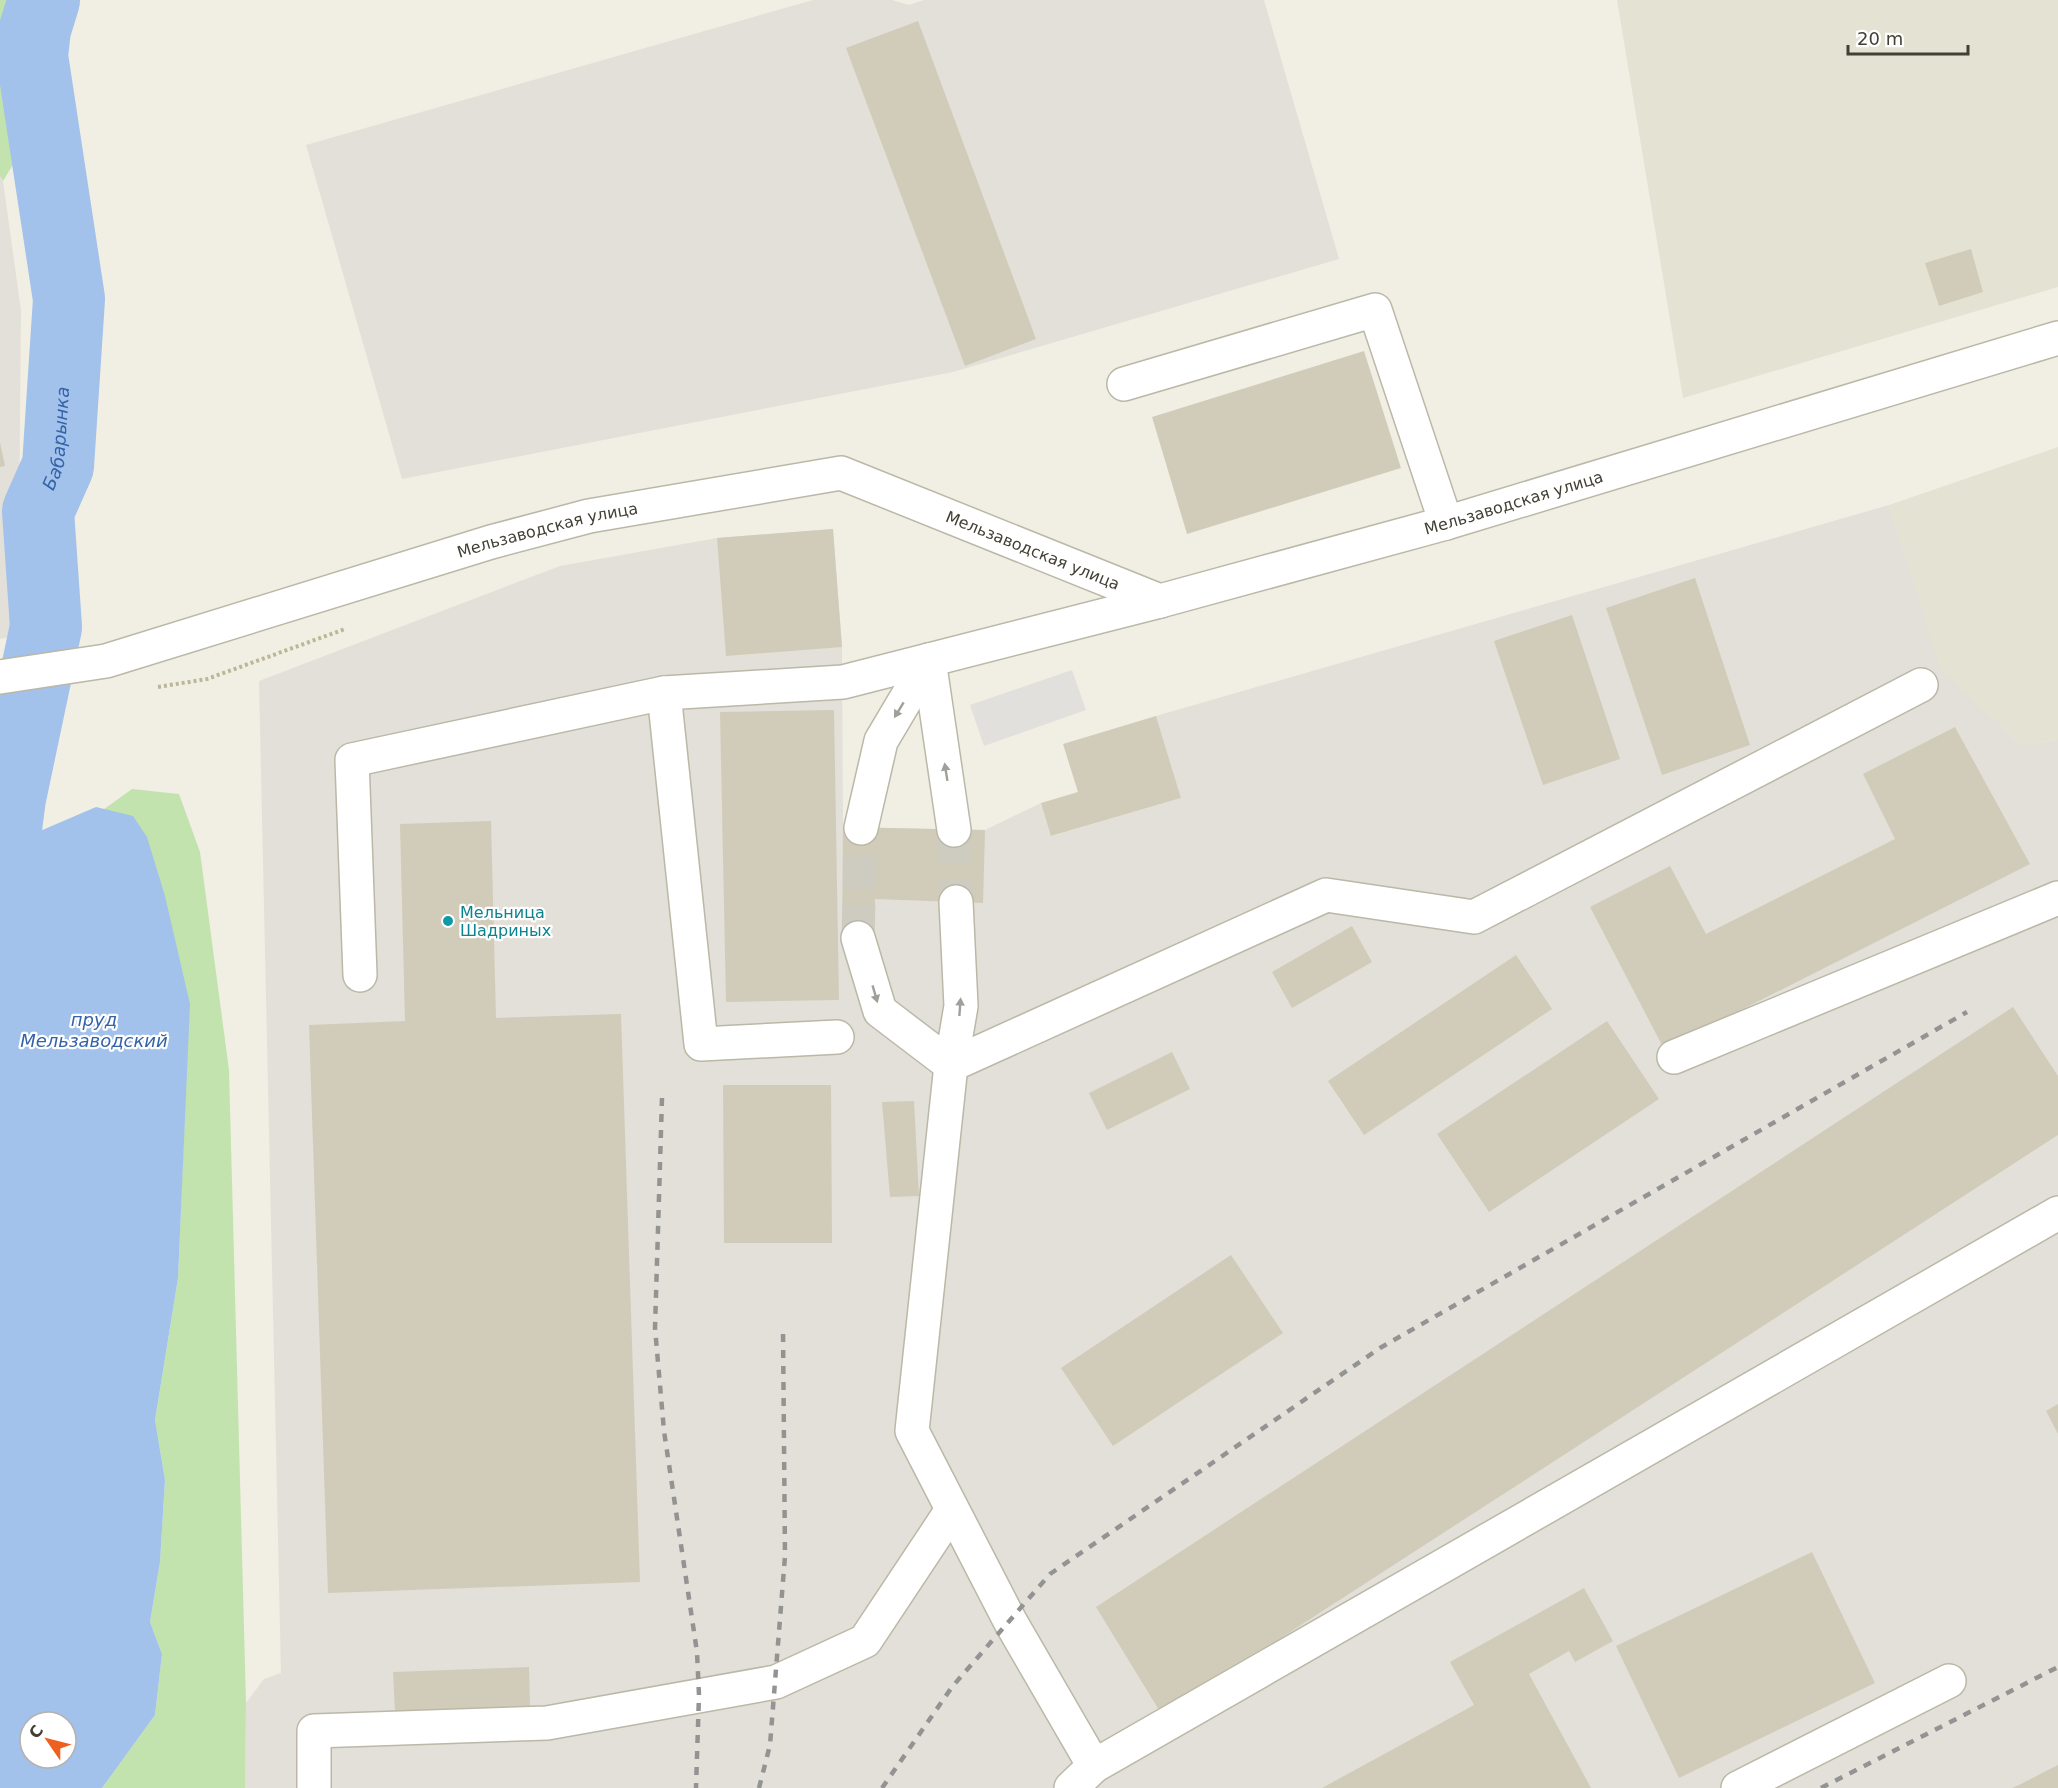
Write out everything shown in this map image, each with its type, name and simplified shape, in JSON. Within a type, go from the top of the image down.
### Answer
[{"type":"street","points":[[1125,384],[1375,310],[1446,523]]},
{"type":"street","name":"Мельзаводская улица","points":[[0,677],[106,662],[491,542],[589,516],[841,473],[1160,601],[1446,523],[2058,338]]},
{"type":"street","points":[[360,975],[352,760],[664,693],[843,682],[1160,601]]},
{"type":"street","points":[[861,828],[881,741],[929,660]]},
{"type":"street","points":[[929,660],[954,830]]},
{"type":"street","points":[[951,1065],[1326,896],[1474,917],[1921,685]]},
{"type":"street","points":[[664,693],[701,1044],[837,1037]]},
{"type":"street","points":[[1674,1057],[2058,898]]},
{"type":"street","points":[[956,902],[961,1006],[951,1065],[912,1431],[1010,1621],[1083,1777],[2058,1213]]},
{"type":"street","points":[[858,938],[880,1011],[951,1065]]},
{"type":"street","points":[[314,1788],[314,1731],[548,1723],[776,1682],[865,1641],[952,1510]]},
{"type":"street","points":[[1738,1788],[1949,1681]]},
{"type":"shaded area","points":[[813,0],[892,0],[909,5],[924,0],[1264,0],[1339,259],[953,372],[402,479],[306,145]]},
{"type":"shaded area","points":[[1617,0],[2058,0],[2058,287],[1683,398]]},
{"type":"shaded area","points":[[0,176],[3,181],[21,311],[18,635],[0,639]]},
{"type":"shaded area","points":[[2058,447],[2058,740],[2021,745],[1940,670],[1889,505]]},
{"type":"shaded area","points":[[1889,505],[1941,670],[2021,745],[2058,740],[2058,1788],[245,1788],[246,1703],[264,1679],[281,1673],[259,681],[560,566],[717,538],[833,529],[842,647],[843,827],[985,830],[1041,803],[1052,836],[1181,798],[1156,716]]},
{"type":"shaded area","points":[[1072,670],[1086,710],[984,746],[970,705]]},
{"type":"green space","points":[[0,0],[80,0],[72,6],[62,83],[3,181],[0,176]]},
{"type":"green space","points":[[132,789],[179,794],[200,852],[229,1070],[246,1703],[245,1788],[102,1788],[155,1715],[162,1654],[150,1622],[160,1562],[165,1480],[155,1420],[178,1278],[186,1082],[103,810]]},
{"type":"water","name":"пруд Мельзаводский","points":[[96,807],[133,816],[147,837],[165,896],[190,1004],[178,1278],[155,1420],[165,1480],[160,1562],[150,1622],[162,1654],[155,1715],[102,1788],[0,1788],[0,839],[26,837]]},
{"type":"building","points":[[918,21],[1036,339],[965,366],[846,48]]},
{"type":"building","points":[[1971,249],[1983,292],[1939,306],[1925,263]]},
{"type":"building","points":[[1364,351],[1401,468],[1187,534],[1152,417]]},
{"type":"building","points":[[0,442],[5,466],[0,467]]},
{"type":"building","points":[[833,529],[842,647],[726,656],[717,538]]},
{"type":"building","points":[[1695,578],[1750,745],[1662,775],[1606,608]]},
{"type":"building","points":[[1572,615],[1620,759],[1543,785],[1494,641]]},
{"type":"building","points":[[834,710],[839,1000],[726,1002],[720,712]]},
{"type":"building","points":[[1156,716],[1181,798],[1051,836],[1041,803],[1078,792],[1063,744]]},
{"type":"building","points":[[1955,727],[2030,864],[1664,1049],[1590,907],[1670,866],[1706,934],[1895,839],[1863,774]]},
{"type":"building","points":[[491,821],[496,1018],[621,1014],[640,1582],[328,1593],[309,1025],[405,1021],[400,824]]},
{"type":"building","points":[[843,827],[985,830],[983,903],[875,899],[874,939],[842,938]]},
{"type":"building","points":[[1352,926],[1372,962],[1292,1008],[1272,972]]},
{"type":"building","points":[[1516,955],[1552,1009],[1364,1135],[1328,1081]]},
{"type":"building","points":[[2013,1007],[2058,1076],[2058,1135],[1162,1715],[1096,1607]]},
{"type":"building","points":[[1607,1021],[1659,1099],[1489,1212],[1437,1134]]},
{"type":"building","points":[[1172,1052],[1190,1089],[1107,1130],[1089,1093]]},
{"type":"building","points":[[723,1085],[831,1085],[832,1243],[724,1243]]},
{"type":"building","points":[[914,1101],[919,1196],[890,1197],[882,1102]]},
{"type":"building","points":[[1231,1255],[1283,1333],[1113,1446],[1061,1368]]},
{"type":"building","points":[[2058,1404],[2058,1434],[2046,1411]]},
{"type":"building","points":[[1812,1552],[1875,1683],[1679,1778],[1616,1646]]},
{"type":"building","points":[[1584,1588],[1613,1641],[1575,1662],[1569,1651],[1529,1674],[1591,1788],[1322,1788],[1474,1705],[1450,1662]]},
{"type":"building","points":[[529,1667],[530,1706],[395,1712],[393,1672]]},
{"type":"building","points":[[2058,1765],[2058,1788],[2012,1788],[2021,1784]]},
{"type":"waterway","name":"Бабарынка","points":[[0,874],[10,798],[46,627],[38,511],[58,466],[69,299],[32,56],[35,29],[44,0]]},
{"type":"tunnel","points":[[858,938],[861,828]]},
{"type":"tunnel","points":[[954,830],[956,902]]},
{"type":"railway","points":[[882,1788],[952,1687],[1050,1574],[1380,1348],[1967,1012]]},
{"type":"railway","points":[[662,1098],[655,1328],[664,1431],[697,1652],[699,1695],[696,1788]]},
{"type":"railway","points":[[759,1788],[770,1745],[785,1556],[783,1330]]},
{"type":"railway","points":[[1821,1788],[2058,1667]]},
{"type":"place","name":"Мельница Шадриных","points":[[448,921]]}]
